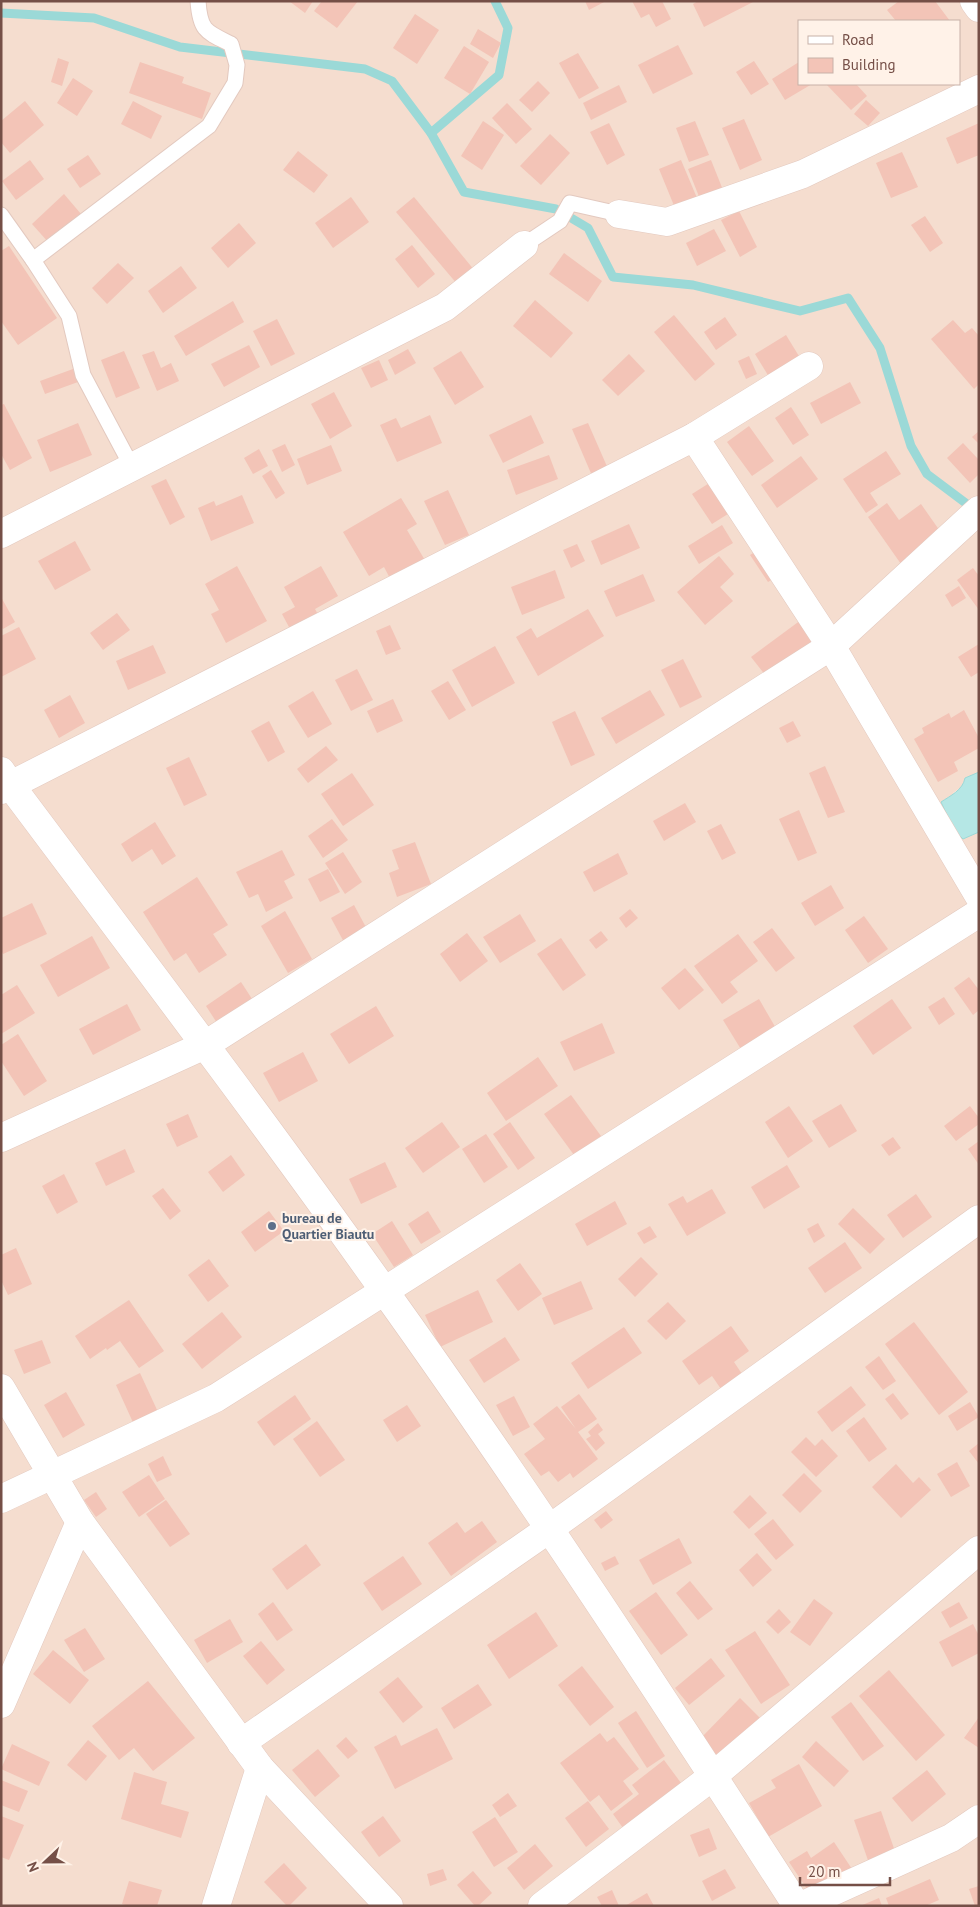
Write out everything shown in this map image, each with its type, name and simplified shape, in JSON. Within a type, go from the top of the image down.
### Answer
[{"type":"street","points":[[974,1],[979,8]]},
{"type":"street","points":[[619,214],[667,222],[803,174],[979,89]]},
{"type":"street","points":[[1,534],[446,307],[524,245]]},
{"type":"street","points":[[809,366],[694,436],[4,782],[205,1045],[384,1290],[549,1529],[799,1906],[950,1838],[979,1819]]},
{"type":"street","points":[[694,436],[831,646],[979,896]]},
{"type":"street","points":[[1,1138],[205,1045],[831,646],[974,515]]},
{"type":"street","points":[[1,1499],[216,1398],[979,913]]},
{"type":"street","points":[[241,1742],[549,1529],[979,1219]]},
{"type":"street","points":[[1,1388],[80,1522],[260,1768],[390,1906]]},
{"type":"street","points":[[1,1704],[80,1522]]},
{"type":"street","points":[[542,1906],[713,1776],[979,1550]]},
{"type":"street","points":[[216,1906],[260,1768]]},
{"type":"lane","points":[[34,260],[209,126],[235,84],[237,65],[232,44],[207,32],[199,15],[198,1]]},
{"type":"lane","points":[[524,245],[560,221],[570,204],[619,214]]},
{"type":"lane","points":[[4,223],[34,260],[69,316],[83,375],[132,467]]},
{"type":"shaded area","points":[[1,1],[979,1],[979,772],[965,778],[964,785],[953,793],[963,838],[979,832],[979,1906],[1,1906]]},
{"type":"water","points":[[979,772],[979,832],[963,839],[954,830],[941,802],[962,786],[965,778]]},
{"type":"building","points":[[289,1],[313,1],[305,13]]},
{"type":"building","points":[[322,1],[358,1],[337,28],[314,11]]},
{"type":"building","points":[[585,1],[606,1],[589,10]]},
{"type":"building","points":[[632,1],[662,1],[671,19],[656,27],[649,14],[641,18]]},
{"type":"building","points":[[698,1],[755,1],[704,27],[693,4]]},
{"type":"building","points":[[899,1],[935,1],[949,20],[895,20],[887,10]]},
{"type":"building","points":[[415,14],[439,30],[417,64],[393,48]]},
{"type":"building","points":[[478,29],[501,43],[493,58],[470,44]]},
{"type":"building","points":[[678,45],[693,74],[653,94],[638,65]]},
{"type":"building","points":[[464,46],[489,62],[470,94],[444,78]]},
{"type":"building","points":[[578,53],[599,88],[579,99],[559,63]]},
{"type":"building","points":[[58,58],[69,62],[62,86],[51,82]]},
{"type":"building","points":[[754,61],[769,84],[751,95],[736,72]]},
{"type":"building","points":[[140,62],[184,77],[182,83],[211,93],[202,119],[129,93]]},
{"type":"building","points":[[798,63],[798,85],[810,85],[785,100],[772,79]]},
{"type":"building","points":[[73,78],[93,91],[77,116],[57,103]]},
{"type":"building","points":[[538,81],[550,93],[532,112],[519,100]]},
{"type":"building","points":[[619,85],[627,102],[591,120],[583,103]]},
{"type":"building","points":[[827,85],[857,85],[867,96],[851,110]]},
{"type":"building","points":[[866,100],[880,113],[868,126],[854,114]]},
{"type":"building","points":[[25,101],[44,125],[10,153],[1,142],[1,121]]},
{"type":"building","points":[[133,101],[162,116],[151,139],[121,124]]},
{"type":"building","points":[[507,103],[532,129],[516,144],[492,118]]},
{"type":"building","points":[[744,119],[762,160],[740,170],[722,128]]},
{"type":"building","points":[[483,121],[504,135],[482,170],[461,156]]},
{"type":"building","points":[[695,121],[709,155],[689,162],[676,128]]},
{"type":"building","points":[[609,123],[625,155],[607,165],[590,132]]},
{"type":"building","points":[[979,123],[979,155],[957,164],[946,138]]},
{"type":"building","points":[[550,134],[570,153],[541,185],[520,166]]},
{"type":"building","points":[[298,151],[328,175],[314,193],[283,170]]},
{"type":"building","points":[[902,152],[918,187],[891,198],[876,163]]},
{"type":"building","points":[[88,155],[101,174],[80,188],[67,169]]},
{"type":"building","points":[[30,160],[44,179],[16,200],[2,181]]},
{"type":"building","points":[[681,160],[697,198],[675,208],[659,169]]},
{"type":"building","points":[[711,160],[723,190],[700,199],[688,169]]},
{"type":"building","points":[[64,194],[81,214],[49,243],[32,224]]},
{"type":"building","points":[[351,197],[369,222],[333,248],[315,223]]},
{"type":"building","points":[[414,197],[475,271],[458,285],[396,212]]},
{"type":"building","points":[[739,211],[757,247],[740,257],[721,220]]},
{"type":"building","points":[[925,216],[943,243],[930,252],[911,225]]},
{"type":"building","points":[[239,223],[256,243],[228,268],[211,248]]},
{"type":"building","points":[[714,229],[726,251],[697,266],[686,243]]},
{"type":"building","points":[[412,245],[435,274],[418,288],[395,259]]},
{"type":"building","points":[[9,246],[57,318],[18,345],[1,321],[1,251]]},
{"type":"building","points":[[564,253],[602,281],[588,302],[549,274]]},
{"type":"building","points":[[118,263],[134,278],[107,304],[92,288]]},
{"type":"building","points":[[181,266],[197,288],[163,313],[148,291]]},
{"type":"building","points":[[535,300],[573,333],[551,358],[513,326]]},
{"type":"building","points":[[233,301],[244,322],[186,356],[174,336]]},
{"type":"building","points":[[674,315],[715,364],[695,381],[654,332]]},
{"type":"building","points":[[725,317],[737,335],[716,350],[704,332]]},
{"type":"building","points":[[277,319],[295,354],[271,366],[253,331]]},
{"type":"building","points":[[953,320],[965,333],[972,328],[979,336],[979,384],[974,389],[931,339]]},
{"type":"building","points":[[786,335],[802,361],[771,380],[755,354]]},
{"type":"building","points":[[249,345],[260,367],[224,387],[211,364]]},
{"type":"building","points":[[408,349],[416,363],[395,375],[388,360]]},
{"type":"building","points":[[124,351],[140,388],[116,398],[101,360]]},
{"type":"building","points":[[154,351],[161,368],[171,363],[179,381],[157,391],[142,355]]},
{"type":"building","points":[[461,351],[484,387],[455,405],[433,368]]},
{"type":"building","points":[[629,354],[645,371],[618,396],[602,380]]},
{"type":"building","points":[[749,356],[757,374],[746,379],[738,361]]},
{"type":"building","points":[[379,360],[388,380],[371,388],[361,368]]},
{"type":"building","points":[[73,369],[78,382],[45,394],[40,381]]},
{"type":"building","points":[[850,382],[861,403],[821,424],[810,403]]},
{"type":"building","points":[[334,392],[352,426],[330,439],[311,404]]},
{"type":"building","points":[[4,404],[32,458],[10,470],[1,454],[1,405]]},
{"type":"building","points":[[791,407],[809,435],[793,445],[775,418]]},
{"type":"building","points":[[430,415],[442,443],[397,462],[380,425],[396,418],[401,428]]},
{"type":"building","points":[[531,415],[544,443],[503,463],[489,435]]},
{"type":"building","points":[[78,423],[92,455],[50,472],[37,440]]},
{"type":"building","points":[[588,423],[609,471],[593,478],[572,429]]},
{"type":"building","points":[[749,426],[774,461],[752,476],[727,442]]},
{"type":"building","points":[[979,431],[979,444],[972,437]]},
{"type":"building","points":[[963,443],[979,460],[979,474],[970,483],[947,458]]},
{"type":"building","points":[[285,444],[295,465],[282,472],[272,450]]},
{"type":"building","points":[[331,445],[342,471],[307,485],[297,459]]},
{"type":"building","points":[[259,449],[268,466],[253,474],[244,458]]},
{"type":"building","points":[[886,451],[901,474],[870,493],[878,505],[866,513],[843,479]]},
{"type":"building","points":[[549,455],[558,479],[516,495],[507,470]]},
{"type":"building","points":[[801,456],[818,479],[777,508],[761,485]]},
{"type":"building","points":[[271,470],[285,493],[276,499],[262,476]]},
{"type":"building","points":[[166,479],[185,517],[170,525],[151,486]]},
{"type":"building","points":[[711,482],[731,512],[712,524],[692,494]]},
{"type":"building","points":[[448,490],[469,535],[445,545],[424,501]]},
{"type":"building","points":[[242,495],[254,523],[211,541],[198,508],[214,501],[216,506]]},
{"type":"building","points":[[401,498],[417,524],[407,530],[426,562],[392,582],[384,567],[369,576],[343,532]]},
{"type":"building","points":[[887,503],[899,520],[921,504],[942,534],[901,564],[868,517]]},
{"type":"building","points":[[629,524],[640,548],[601,565],[591,541]]},
{"type":"building","points":[[722,525],[733,543],[699,564],[688,546]]},
{"type":"building","points":[[75,541],[91,570],[55,590],[38,561]]},
{"type":"building","points":[[577,544],[585,561],[571,568],[563,550]]},
{"type":"building","points":[[763,547],[781,574],[768,582],[750,555]]},
{"type":"building","points":[[719,556],[734,574],[720,587],[733,601],[705,625],[677,592]]},
{"type":"building","points":[[237,566],[267,621],[226,643],[211,614],[219,610],[205,584]]},
{"type":"building","points":[[321,566],[338,596],[315,609],[323,624],[296,640],[282,614],[295,607],[284,587]]},
{"type":"building","points":[[973,568],[979,576],[979,610],[957,580]]},
{"type":"building","points":[[555,570],[565,598],[522,615],[511,587]]},
{"type":"building","points":[[643,574],[655,601],[616,617],[604,591]]},
{"type":"building","points":[[959,586],[966,598],[952,607],[945,595]]},
{"type":"building","points":[[1,597],[15,622],[3,629],[1,626]]},
{"type":"building","points":[[588,609],[604,636],[538,676],[516,637],[531,628],[537,638]]},
{"type":"building","points":[[117,613],[130,630],[103,650],[90,633]]},
{"type":"building","points":[[805,617],[822,641],[769,680],[751,657]]},
{"type":"building","points":[[390,625],[401,649],[386,655],[376,631]]},
{"type":"building","points":[[19,627],[36,659],[1,677],[1,636]]},
{"type":"building","points":[[979,644],[979,672],[971,677],[958,657]]},
{"type":"building","points":[[153,645],[166,673],[128,690],[116,661]]},
{"type":"building","points":[[495,646],[515,683],[472,707],[452,670]]},
{"type":"building","points":[[683,659],[702,697],[680,708],[661,670]]},
{"type":"building","points":[[357,669],[373,700],[351,711],[335,680]]},
{"type":"building","points":[[448,681],[466,710],[449,720],[431,691]]},
{"type":"building","points":[[650,690],[665,715],[616,744],[601,718]]},
{"type":"building","points":[[313,691],[332,724],[308,738],[288,706]]},
{"type":"building","points":[[70,695],[85,723],[59,738],[44,710]]},
{"type":"building","points":[[393,699],[403,721],[377,733],[367,711]]},
{"type":"building","points":[[964,710],[979,738],[979,748],[954,762],[958,771],[938,782],[914,739],[924,733],[922,728],[949,713],[951,718]]},
{"type":"building","points":[[575,711],[595,755],[571,766],[552,722]]},
{"type":"building","points":[[269,721],[285,752],[268,762],[251,731]]},
{"type":"building","points":[[793,721],[801,736],[787,743],[779,728]]},
{"type":"building","points":[[326,746],[338,760],[308,783],[297,769]]},
{"type":"building","points":[[189,757],[207,795],[184,806],[166,768]]},
{"type":"building","points":[[825,766],[845,812],[828,818],[809,773]]},
{"type":"building","points":[[352,773],[374,805],[343,826],[321,794]]},
{"type":"building","points":[[685,803],[696,822],[664,841],[653,821]]},
{"type":"building","points":[[799,810],[817,853],[798,861],[779,819]]},
{"type":"building","points":[[332,819],[348,840],[323,858],[308,836]]},
{"type":"building","points":[[155,822],[176,856],[162,865],[152,849],[132,862],[121,844]]},
{"type":"building","points":[[721,824],[736,853],[722,860],[707,831]]},
{"type":"building","points":[[415,842],[431,884],[397,897],[389,873],[399,869],[392,850]]},
{"type":"building","points":[[282,850],[295,875],[284,881],[293,898],[266,912],[258,894],[249,898],[236,872]]},
{"type":"building","points":[[343,852],[362,882],[345,894],[325,863]]},
{"type":"building","points":[[618,853],[628,874],[594,892],[583,872]]},
{"type":"building","points":[[328,869],[340,892],[320,902],[308,879]]},
{"type":"building","points":[[197,877],[228,925],[213,934],[227,955],[199,973],[186,953],[174,961],[143,912]]},
{"type":"building","points":[[831,885],[844,908],[815,926],[801,903]]},
{"type":"building","points":[[32,903],[47,934],[3,954],[1,950],[1,918]]},
{"type":"building","points":[[354,905],[368,931],[345,944],[331,918]]},
{"type":"building","points":[[630,909],[638,918],[626,928],[619,918]]},
{"type":"building","points":[[285,911],[312,959],[288,973],[261,926]]},
{"type":"building","points":[[520,914],[536,941],[500,963],[483,937]]},
{"type":"building","points":[[864,916],[888,949],[868,963],[845,930]]},
{"type":"building","points":[[772,928],[795,958],[776,972],[753,942]]},
{"type":"building","points":[[601,931],[608,940],[596,949],[589,940]]},
{"type":"building","points":[[467,933],[488,961],[460,982],[440,954]]},
{"type":"building","points":[[738,934],[758,961],[730,982],[738,992],[722,1004],[694,966]]},
{"type":"building","points":[[92,936],[110,968],[58,997],[40,965]]},
{"type":"building","points":[[561,938],[586,975],[563,991],[537,954]]},
{"type":"building","points":[[685,968],[704,990],[679,1010],[661,988]]},
{"type":"building","points":[[969,977],[979,990],[979,1010],[973,1015],[954,988]]},
{"type":"building","points":[[241,982],[254,1002],[219,1026],[206,1006]]},
{"type":"building","points":[[17,985],[35,1013],[1,1034],[1,995]]},
{"type":"building","points":[[944,997],[955,1014],[939,1025],[928,1007]]},
{"type":"building","points":[[759,999],[777,1030],[742,1051],[723,1020]]},
{"type":"building","points":[[892,999],[912,1028],[873,1055],[853,1026]]},
{"type":"building","points":[[127,1004],[141,1030],[93,1055],[79,1029]]},
{"type":"building","points":[[376,1006],[394,1036],[349,1064],[330,1034]]},
{"type":"building","points":[[602,1023],[615,1053],[574,1071],[560,1042]]},
{"type":"building","points":[[18,1034],[47,1081],[24,1096],[1,1061],[1,1045]]},
{"type":"building","points":[[303,1052],[318,1081],[279,1102],[263,1073]]},
{"type":"building","points":[[538,1057],[558,1086],[506,1121],[487,1093]]},
{"type":"building","points":[[571,1095],[601,1136],[574,1155],[544,1114]]},
{"type":"building","points":[[841,1104],[857,1131],[829,1148],[812,1121]]},
{"type":"building","points":[[789,1106],[813,1141],[788,1158],[765,1122]]},
{"type":"building","points":[[970,1106],[979,1118],[979,1124],[956,1141],[944,1126]]},
{"type":"building","points":[[188,1114],[198,1137],[177,1147],[166,1124]]},
{"type":"building","points":[[442,1122],[460,1147],[423,1173],[405,1148]]},
{"type":"building","points":[[510,1122],[535,1158],[518,1170],[493,1134]]},
{"type":"building","points":[[486,1134],[508,1167],[484,1183],[462,1149]]},
{"type":"building","points":[[893,1137],[901,1148],[889,1156],[881,1145]]},
{"type":"building","points":[[979,1141],[979,1165],[968,1149]]},
{"type":"building","points":[[125,1149],[135,1172],[106,1186],[95,1163]]},
{"type":"building","points":[[231,1155],[245,1175],[223,1192],[208,1172]]},
{"type":"building","points":[[385,1162],[397,1187],[361,1204],[349,1179]]},
{"type":"building","points":[[787,1165],[800,1187],[764,1209],[751,1187]]},
{"type":"building","points":[[64,1174],[78,1202],[57,1214],[42,1186]]},
{"type":"building","points":[[163,1188],[181,1211],[170,1220],[152,1196]]},
{"type":"building","points":[[712,1189],[726,1213],[687,1236],[668,1204],[683,1196],[687,1203]]},
{"type":"building","points":[[916,1194],[932,1217],[903,1238],[887,1215]]},
{"type":"building","points":[[615,1201],[627,1224],[587,1246],[575,1224]]},
{"type":"building","points":[[853,1208],[885,1239],[870,1254],[838,1224]]},
{"type":"building","points":[[269,1211],[284,1231],[255,1252],[241,1232]]},
{"type":"building","points":[[428,1211],[441,1232],[421,1244],[408,1224]]},
{"type":"building","points":[[392,1221],[413,1255],[394,1267],[372,1234]]},
{"type":"building","points":[[818,1223],[825,1236],[814,1243],[807,1229]]},
{"type":"building","points":[[650,1226],[657,1237],[644,1244],[637,1233]]},
{"type":"building","points":[[845,1242],[862,1268],[825,1293],[808,1268]]},
{"type":"building","points":[[16,1248],[32,1284],[8,1295],[1,1280],[1,1255]]},
{"type":"building","points":[[641,1257],[658,1274],[635,1297],[618,1279]]},
{"type":"building","points":[[209,1259],[229,1286],[208,1302],[188,1275]]},
{"type":"building","points":[[520,1263],[542,1294],[518,1311],[496,1280]]},
{"type":"building","points":[[581,1281],[593,1309],[554,1325],[542,1298]]},
{"type":"building","points":[[478,1290],[493,1322],[440,1347],[425,1315]]},
{"type":"building","points":[[129,1300],[164,1351],[139,1368],[120,1341],[90,1359],[75,1336]]},
{"type":"building","points":[[668,1302],[686,1321],[666,1340],[647,1321]]},
{"type":"building","points":[[222,1312],[242,1337],[202,1369],[182,1344]]},
{"type":"building","points":[[914,1322],[968,1392],[939,1415],[885,1344]]},
{"type":"building","points":[[731,1326],[749,1351],[734,1362],[742,1374],[721,1389],[712,1376],[699,1385],[682,1361]]},
{"type":"building","points":[[624,1327],[642,1353],[588,1389],[571,1363]]},
{"type":"building","points":[[505,1337],[520,1360],[484,1383],[469,1360]]},
{"type":"building","points":[[42,1340],[51,1363],[24,1374],[14,1350]]},
{"type":"building","points":[[879,1356],[896,1381],[883,1390],[865,1367]]},
{"type":"building","points":[[140,1373],[158,1412],[136,1429],[116,1385]]},
{"type":"building","points":[[851,1386],[866,1405],[832,1432],[817,1412]]},
{"type":"building","points":[[66,1392],[85,1425],[63,1438],[44,1405]]},
{"type":"building","points":[[893,1393],[909,1414],[901,1420],[885,1399]]},
{"type":"building","points":[[579,1394],[597,1419],[578,1432],[598,1459],[573,1478],[570,1473],[558,1482],[549,1471],[541,1476],[524,1454],[545,1439],[533,1424],[557,1406],[576,1429],[561,1407]]},
{"type":"building","points":[[295,1395],[311,1419],[274,1446],[257,1422]]},
{"type":"building","points":[[514,1396],[530,1427],[513,1436],[496,1405]]},
{"type":"building","points":[[970,1402],[979,1417],[957,1431],[948,1416]]},
{"type":"building","points":[[407,1405],[421,1426],[397,1442],[383,1420]]},
{"type":"building","points":[[864,1417],[887,1449],[869,1462],[846,1431]]},
{"type":"building","points":[[317,1421],[345,1460],[320,1477],[293,1439]]},
{"type":"building","points":[[598,1423],[603,1430],[598,1434],[605,1443],[596,1451],[586,1439],[591,1436],[588,1432]]},
{"type":"building","points":[[806,1437],[815,1446],[822,1439],[838,1456],[816,1477],[791,1452]]},
{"type":"building","points":[[979,1443],[979,1464],[969,1451]]},
{"type":"building","points":[[163,1456],[172,1475],[157,1482],[148,1464]]},
{"type":"building","points":[[957,1462],[970,1486],[951,1497],[937,1474]]},
{"type":"building","points":[[896,1464],[913,1483],[919,1477],[931,1490],[901,1518],[872,1487]]},
{"type":"building","points":[[804,1473],[822,1491],[800,1513],[782,1495]]},
{"type":"building","points":[[149,1475],[165,1499],[139,1517],[122,1492]]},
{"type":"building","points":[[96,1492],[107,1509],[96,1517],[84,1500]]},
{"type":"building","points":[[750,1495],[767,1513],[749,1529],[733,1512]]},
{"type":"building","points":[[166,1500],[190,1534],[170,1547],[146,1514]]},
{"type":"building","points":[[606,1511],[613,1520],[601,1529],[594,1520]]},
{"type":"building","points":[[773,1519],[794,1545],[776,1560],[754,1534]]},
{"type":"building","points":[[482,1521],[497,1542],[451,1576],[428,1543],[457,1522],[465,1533]]},
{"type":"building","points":[[679,1538],[692,1563],[653,1585],[639,1560]]},
{"type":"building","points":[[306,1544],[321,1565],[287,1590],[272,1569]]},
{"type":"building","points":[[757,1553],[772,1570],[753,1587],[739,1570]]},
{"type":"building","points":[[403,1556],[422,1584],[382,1611],[363,1583]]},
{"type":"building","points":[[615,1556],[619,1564],[605,1571],[601,1563]]},
{"type":"building","points":[[690,1581],[713,1609],[698,1620],[676,1593]]},
{"type":"building","points":[[656,1592],[688,1635],[661,1655],[629,1611]]},
{"type":"building","points":[[814,1599],[833,1613],[810,1646],[790,1632]]},
{"type":"building","points":[[273,1602],[293,1630],[277,1641],[258,1614]]},
{"type":"building","points":[[959,1602],[968,1618],[950,1628],[941,1612]]},
{"type":"building","points":[[779,1609],[791,1622],[778,1634],[766,1622]]},
{"type":"building","points":[[536,1612],[558,1646],[509,1679],[487,1645]]},
{"type":"building","points":[[230,1619],[243,1642],[207,1663],[194,1640]]},
{"type":"building","points":[[973,1624],[979,1636],[979,1653],[952,1667],[939,1642]]},
{"type":"building","points":[[85,1628],[105,1659],[84,1672],[64,1640]]},
{"type":"building","points":[[755,1631],[790,1685],[761,1704],[725,1650]]},
{"type":"building","points":[[261,1641],[285,1670],[267,1685],[243,1656]]},
{"type":"building","points":[[53,1650],[89,1680],[70,1704],[33,1674]]},
{"type":"building","points":[[711,1658],[725,1676],[689,1705],[675,1688]]},
{"type":"building","points":[[582,1666],[614,1707],[590,1726],[558,1685]]},
{"type":"building","points":[[889,1670],[945,1735],[916,1761],[859,1696]]},
{"type":"building","points":[[398,1677],[423,1707],[403,1723],[379,1692]]},
{"type":"building","points":[[148,1681],[195,1738],[153,1771],[134,1748],[119,1760],[92,1726]]},
{"type":"building","points":[[478,1684],[492,1705],[454,1729],[441,1708]]},
{"type":"building","points":[[740,1698],[764,1722],[723,1763],[700,1739]]},
{"type":"building","points":[[851,1702],[884,1746],[863,1761],[831,1717]]},
{"type":"building","points":[[636,1711],[665,1756],[647,1768],[618,1723]]},
{"type":"building","points":[[979,1717],[979,1748],[964,1738]]},
{"type":"building","points":[[437,1728],[453,1759],[395,1789],[374,1747],[396,1735],[401,1746]]},
{"type":"building","points":[[600,1733],[607,1742],[614,1737],[639,1769],[623,1781],[633,1794],[611,1811],[599,1795],[590,1802],[560,1763]]},
{"type":"building","points":[[346,1737],[358,1751],[348,1759],[336,1746]]},
{"type":"building","points":[[88,1740],[107,1756],[86,1781],[67,1765]]},
{"type":"building","points":[[816,1741],[849,1771],[834,1787],[802,1757]]},
{"type":"building","points":[[12,1744],[50,1762],[39,1786],[1,1769]]},
{"type":"building","points":[[318,1749],[340,1776],[315,1797],[292,1770]]},
{"type":"building","points":[[664,1760],[681,1783],[623,1828],[613,1814],[639,1794],[632,1785]]},
{"type":"building","points":[[799,1764],[822,1806],[768,1837],[749,1803],[776,1788],[771,1780]]},
{"type":"building","points":[[927,1770],[946,1794],[912,1822],[892,1798]]},
{"type":"building","points":[[134,1772],[167,1782],[161,1804],[189,1812],[181,1838],[121,1819]]},
{"type":"building","points":[[1,1780],[28,1791],[19,1812],[1,1805]]},
{"type":"building","points":[[508,1793],[517,1806],[500,1817],[492,1805]]},
{"type":"building","points":[[588,1801],[609,1829],[586,1847],[565,1818]]},
{"type":"building","points":[[881,1811],[898,1860],[871,1869],[854,1820]]},
{"type":"building","points":[[1,1816],[24,1825],[9,1860],[1,1857]]},
{"type":"building","points":[[383,1816],[401,1841],[379,1857],[361,1832]]},
{"type":"building","points":[[495,1817],[518,1852],[494,1867],[472,1832]]},
{"type":"building","points":[[709,1828],[717,1849],[699,1857],[690,1835]]},
{"type":"building","points":[[834,1842],[854,1872],[813,1898],[789,1862],[807,1851],[811,1858]]},
{"type":"building","points":[[535,1844],[553,1866],[524,1890],[507,1868]]},
{"type":"building","points":[[284,1863],[307,1888],[289,1906],[264,1882]]},
{"type":"building","points":[[443,1869],[447,1880],[430,1886],[427,1874]]},
{"type":"building","points":[[725,1869],[736,1888],[712,1901],[702,1881]]},
{"type":"building","points":[[473,1871],[492,1893],[478,1906],[475,1906],[457,1885]]},
{"type":"building","points":[[930,1879],[939,1900],[925,1906],[889,1906],[886,1898]]},
{"type":"building","points":[[129,1881],[162,1890],[157,1906],[129,1906],[122,1904]]},
{"type":"building","points":[[979,1886],[979,1906],[975,1906],[969,1889]]},
{"type":"building","points":[[612,1890],[619,1906],[602,1906],[597,1897]]},
{"type":"building","points":[[647,1893],[654,1906],[625,1906]]},
{"type":"building","points":[[879,1898],[882,1906],[860,1906]]},
{"type":"waterway","points":[[431,133],[499,75],[508,28],[495,1]]},
{"type":"waterway","points":[[1,13],[94,18],[180,47],[365,69],[392,81],[431,133],[464,192],[556,209],[588,228],[613,277],[693,285],[800,311],[848,298],[880,348],[911,446],[927,474],[975,510]]},
{"type":"place","name":"bureau de Quartier Biautu","points":[[272,1226]]}]
